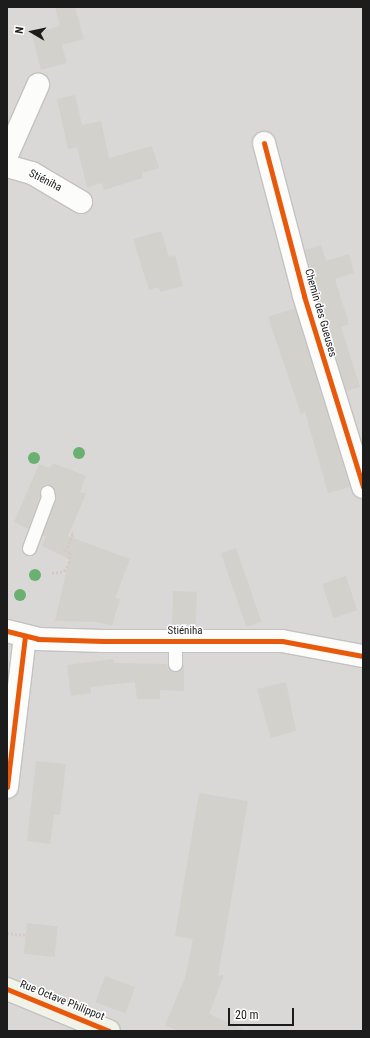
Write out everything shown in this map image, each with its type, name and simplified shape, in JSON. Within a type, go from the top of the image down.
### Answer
[{"type":"street","points":[[7,155],[38,85]]},
{"type":"street","name":"Chemin des Gueuses","points":[[264,143],[308,310],[363,487]]},
{"type":"street","name":"Stiéniha","points":[[7,166],[32,173],[80,202]]},
{"type":"street","points":[[7,787],[16,634]]},
{"type":"street","name":"Stiéniha","points":[[16,634],[103,641],[282,641],[363,656]]},
{"type":"street","name":"Rue Octave Philippot","points":[[7,989],[109,1031]]},
{"type":"lane","points":[[29,548],[49,495]]},
{"type":"lane","points":[[174,641],[175,664]]},
{"type":"path","points":[[65,551],[73,534],[69,532]]},
{"type":"path","points":[[52,573],[61,573],[67,568],[71,557],[70,553],[62,549]]},
{"type":"path","points":[[7,933],[26,935]]},
{"type":"shaded area","points":[[7,7],[363,7],[363,1031],[7,1031]]},
{"type":"building","points":[[55,7],[75,7],[84,39],[62,45],[67,63],[41,70],[32,34],[60,26]]},
{"type":"building","points":[[75,95],[82,125],[101,121],[109,158],[152,146],[159,168],[142,173],[143,178],[104,190],[102,183],[87,187],[77,147],[68,149],[57,99]]},
{"type":"building","points":[[161,231],[169,257],[175,255],[183,286],[160,292],[159,287],[149,290],[133,239]]},
{"type":"building","points":[[321,245],[326,261],[349,254],[354,273],[335,279],[349,324],[341,327],[360,387],[346,391],[305,250]]},
{"type":"building","points":[[295,308],[350,487],[328,493],[305,412],[301,414],[268,317]]},
{"type":"building","points":[[53,463],[86,476],[80,492],[86,494],[68,536],[130,559],[115,598],[120,599],[112,626],[98,622],[55,621],[69,559],[42,546],[46,537],[42,535],[56,499],[53,486],[45,484],[40,489],[40,496],[28,529],[14,522],[39,464],[50,468]]},
{"type":"building","points":[[236,548],[261,622],[246,627],[221,553]]},
{"type":"building","points":[[346,576],[357,610],[333,618],[322,584]]},
{"type":"building","points":[[173,591],[197,592],[196,625],[172,624]]},
{"type":"building","points":[[113,659],[114,663],[167,664],[168,668],[175,672],[179,671],[184,664],[184,691],[160,690],[160,699],[137,699],[135,682],[91,687],[91,693],[71,696],[67,665]]},
{"type":"building","points":[[286,682],[296,731],[271,738],[257,689]]},
{"type":"building","points":[[36,761],[66,764],[60,815],[54,815],[50,844],[27,841]]},
{"type":"building","points":[[199,793],[248,801],[218,976],[224,975],[209,1014],[247,1031],[178,1031],[165,1025],[185,978],[193,939],[175,936]]},
{"type":"building","points":[[27,923],[58,926],[55,957],[24,954]]},
{"type":"building","points":[[105,976],[135,987],[125,1013],[95,1002]]},
{"type":"cycle path","points":[[264,143],[304,296],[363,487]]},
{"type":"cycle path","points":[[7,631],[38,639],[103,641],[282,641],[363,656]]},
{"type":"cycle path","points":[[7,787],[25,636]]},
{"type":"cycle path","points":[[7,989],[109,1031]]}]
